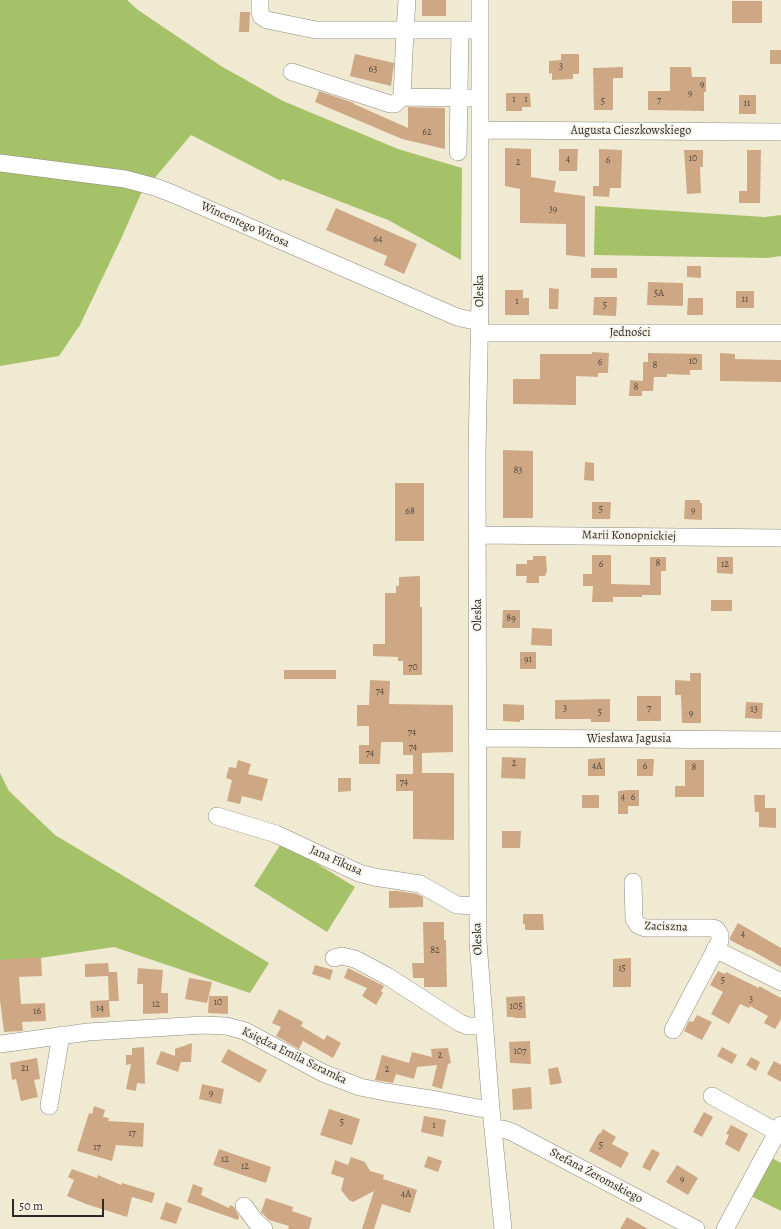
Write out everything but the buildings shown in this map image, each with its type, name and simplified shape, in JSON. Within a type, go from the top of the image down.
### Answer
[{"type":"street","points":[[260,0],[261,16],[267,20],[322,31],[480,30]]},
{"type":"street","points":[[292,72],[390,104],[395,104],[402,97],[407,0]]},
{"type":"street","name":"Oleska","points":[[480,0],[477,906],[484,1026],[503,1229]]},
{"type":"street","points":[[458,152],[460,30]]},
{"type":"street","points":[[402,97],[480,98]]},
{"type":"street","name":"Augusta Cieszkowskiego","points":[[480,130],[781,132]]},
{"type":"street","name":"Wincentego Witosa","points":[[0,163],[125,179],[172,192],[457,318],[471,322],[479,327]]},
{"type":"street","name":"Jedności","points":[[479,327],[781,333]]},
{"type":"street","name":"Marii Konopnickiej","points":[[478,534],[781,538]]},
{"type":"street","name":"Wiesława Jagusia","points":[[477,738],[781,740]]},
{"type":"street","name":"Jana Fikusa","points":[[217,816],[276,834],[359,873],[420,884],[457,905],[477,906]]},
{"type":"street","name":"Zaciszna","points":[[633,882],[634,919],[638,925],[645,928],[713,928],[718,931],[720,938],[673,1030]]},
{"type":"street","points":[[715,949],[781,982]]},
{"type":"street","points":[[334,958],[342,956],[355,959],[387,976],[460,1023],[468,1026],[484,1026]]},
{"type":"street","name":"Księdza Emila Szramka","points":[[0,1044],[61,1035],[178,1026],[226,1026],[244,1031],[323,1073],[360,1087],[491,1109]]},
{"type":"street","points":[[49,1106],[61,1035]]},
{"type":"street","points":[[712,1096],[779,1128],[725,1229]]},
{"type":"street","name":"Stefana Żeromskiego","points":[[494,1130],[503,1129],[512,1132],[669,1222],[696,1229]]},
{"type":"street","points":[[244,1206],[256,1222],[264,1229]]},
{"type":"green space","points":[[0,0],[127,0],[138,10],[221,66],[283,101],[398,149],[462,168],[461,260],[388,220],[282,179],[281,181],[191,135],[153,180],[0,157]]},
{"type":"green space","points":[[0,169],[143,189],[80,325],[59,356],[0,366]]},
{"type":"green space","points":[[595,206],[765,217],[781,215],[781,256],[767,258],[594,255]]},
{"type":"green space","points":[[0,773],[9,791],[55,835],[269,963],[250,993],[114,947],[0,964]]},
{"type":"green space","points":[[282,842],[355,887],[327,932],[254,886]]},
{"type":"green space","points":[[770,1157],[781,1163],[781,1211],[749,1195]]}]
